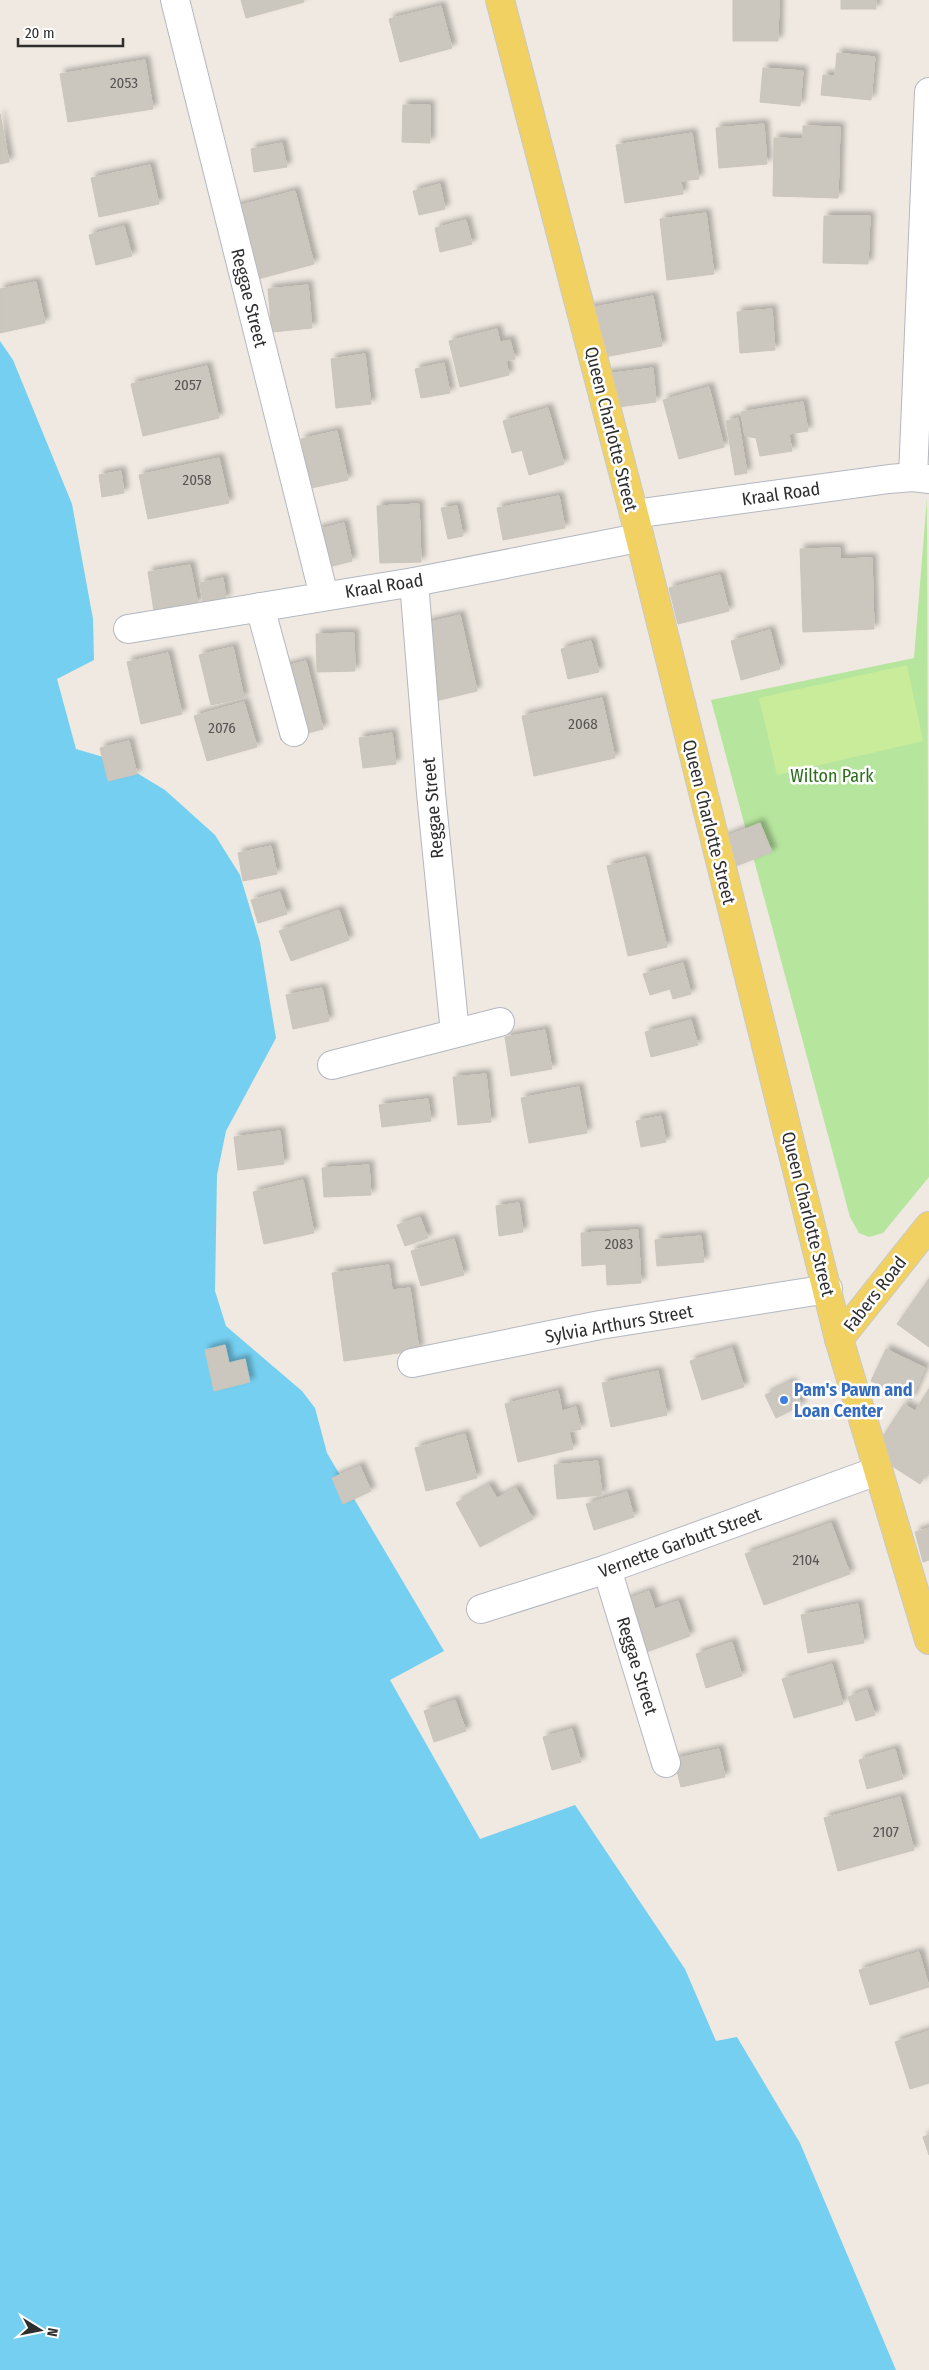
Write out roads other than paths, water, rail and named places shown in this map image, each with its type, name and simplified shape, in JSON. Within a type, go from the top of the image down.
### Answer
[{"type":"main road","name":"Queen Charlotte Street","points":[[500,0],[636,526],[839,1339],[877,1471],[925,1611],[929,1640]]},
{"type":"main road","name":"Fabers Road","points":[[839,1339],[929,1226]]},
{"type":"street","name":"Reggae Street","points":[[175,0],[324,596]]},
{"type":"street","points":[[921,478],[929,92]]},
{"type":"street","name":"Kraal Road","points":[[128,629],[414,582],[636,526],[921,478]]},
{"type":"street","name":"Reggae Street","points":[[414,582],[431,793],[455,1033]]},
{"type":"street","points":[[260,607],[294,732]]},
{"type":"street","points":[[332,1064],[500,1022]]},
{"type":"street","name":"Sylvia Arthurs Street","points":[[412,1363],[600,1325],[828,1289]]},
{"type":"street","name":"Vernette Garbutt Street","points":[[480,1609],[607,1569],[877,1471]]},
{"type":"street","name":"Reggae Street","points":[[607,1569],[666,1763]]},
{"type":"water","points":[[0,341],[13,360],[72,504],[93,619],[94,660],[57,679],[76,749],[117,761],[165,790],[215,835],[240,875],[260,942],[276,1038],[226,1131],[217,1175],[215,1291],[226,1326],[302,1391],[315,1408],[327,1453],[444,1651],[390,1680],[480,1839],[575,1805],[685,1969],[716,2041],[737,2037],[800,2143],[896,2370],[0,2370]]},
{"type":"place","name":"Pam's Pawn and Loan Center","points":[[784,1400]]},
{"type":"park label","name":"Wilton Park","points":[[832,776]]}]
